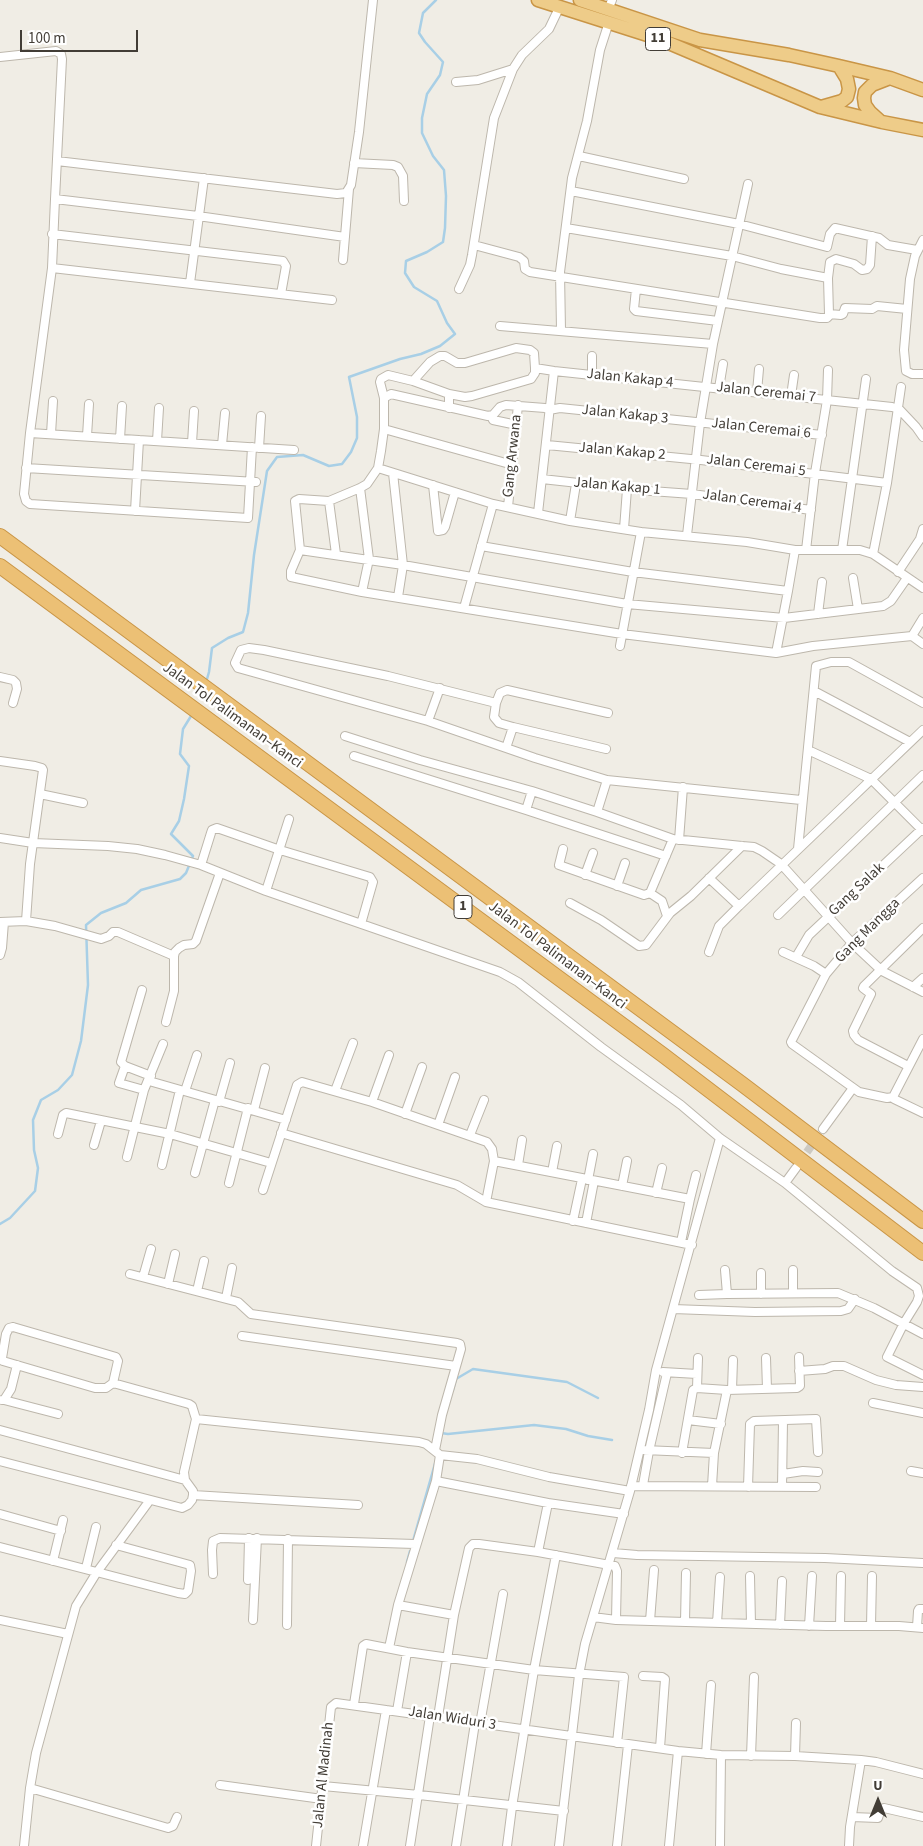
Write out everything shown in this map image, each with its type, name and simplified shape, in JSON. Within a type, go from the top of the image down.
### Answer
[{"type":"highway","name":"11","points":[[538,0],[560,6],[610,11],[656,38],[820,107],[923,130]]},
{"type":"highway","name":"11","points":[[580,0],[700,40],[789,54],[890,78],[923,90]]},
{"type":"highway","points":[[820,107],[842,101],[847,97],[849,85],[839,66]]},
{"type":"highway","points":[[882,122],[870,112],[865,105],[864,98],[867,89],[890,78]]},
{"type":"highway","name":"Jalan Tol Palimanan–Kanci","points":[[0,536],[742,1084],[923,1221]]},
{"type":"highway","name":"Jalan Tol Palimanan–Kanci","points":[[0,566],[663,1054],[923,1253]]},
{"type":"street","points":[[343,260],[349,189],[354,163],[373,0]]},
{"type":"street","points":[[459,289],[470,265],[494,118],[512,69],[522,55],[549,29],[560,6]]},
{"type":"street","points":[[561,330],[560,277],[572,178],[587,121],[600,50],[610,11]]},
{"type":"street","points":[[0,57],[56,51],[61,54],[62,59],[52,234],[52,268],[26,468],[24,498],[26,501],[30,504],[248,518],[261,416]]},
{"type":"street","points":[[456,82],[478,80],[512,69]]},
{"type":"street","points":[[579,156],[684,179]]},
{"type":"street","points":[[57,161],[337,194],[346,193],[349,189]]},
{"type":"street","points":[[354,163],[384,164],[398,167],[403,176],[404,201]]},
{"type":"street","points":[[190,283],[204,178]]},
{"type":"street","points":[[687,535],[700,423],[713,344],[748,184]]},
{"type":"street","points":[[571,190],[739,224],[827,247]]},
{"type":"street","points":[[55,200],[198,216],[345,237]]},
{"type":"street","points":[[566,228],[732,256],[828,278]]},
{"type":"street","points":[[831,314],[828,312],[828,278],[832,261],[827,247],[830,234],[835,228],[879,238],[888,246],[918,255]]},
{"type":"street","points":[[52,234],[283,260],[286,266],[281,294]]},
{"type":"street","points":[[832,261],[836,259],[844,261],[854,264],[862,270],[867,270],[870,265],[872,236]]},
{"type":"street","points":[[923,240],[910,279],[905,368],[909,373],[923,374]]},
{"type":"street","points":[[474,245],[519,257],[524,261],[527,271],[824,318],[830,317],[831,314],[843,315],[846,308],[872,309],[877,306],[907,309]]},
{"type":"street","points":[[52,268],[332,300]]},
{"type":"street","points":[[636,289],[634,309],[636,311],[718,321]]},
{"type":"street","points":[[500,326],[713,344]]},
{"type":"street","points":[[413,381],[430,362],[440,356],[465,363],[516,348],[530,350],[534,353],[535,372],[531,379],[472,396],[456,396],[413,381],[384,376],[380,382],[384,398],[384,429],[378,468],[372,477],[360,488],[328,502],[300,499],[295,501],[300,550],[291,571],[291,577],[362,592],[622,634],[776,653],[813,646],[912,636],[923,644]]},
{"type":"street","points":[[592,356],[592,375]]},
{"type":"street","points":[[719,388],[723,364]]},
{"type":"street","name":"Jalan Kakap 4","points":[[535,368],[706,387]]},
{"type":"street","points":[[758,392],[759,369]]},
{"type":"street","points":[[806,550],[815,473],[827,400],[828,370]]},
{"type":"street","points":[[538,513],[554,371]]},
{"type":"street","points":[[791,396],[794,375]]},
{"type":"street","points":[[842,550],[866,379]]},
{"type":"street","name":"Jalan Ceremai 7","points":[[706,387],[863,403],[892,407],[899,410]]},
{"type":"street","points":[[874,554],[899,410],[901,387]]},
{"type":"street","points":[[384,398],[391,394],[474,414],[491,416],[493,420],[517,425]]},
{"type":"street","points":[[449,394],[449,408]]},
{"type":"street","points":[[51,434],[53,401]]},
{"type":"street","points":[[87,436],[89,404]]},
{"type":"street","points":[[491,416],[503,406],[518,405]]},
{"type":"street","name":"Jalan Kakap 3","points":[[518,405],[550,410],[560,408],[700,423]]},
{"type":"street","name":"Gang Arwana","points":[[508,507],[518,405]]},
{"type":"street","points":[[120,439],[122,406]]},
{"type":"street","points":[[156,441],[159,408]]},
{"type":"street","points":[[899,410],[923,437]]},
{"type":"street","points":[[192,443],[194,411]]},
{"type":"street","points":[[222,446],[224,413]]},
{"type":"street","name":"Jalan Ceremai 6","points":[[700,423],[822,435]]},
{"type":"street","points":[[384,429],[513,465]]},
{"type":"street","points":[[30,433],[294,450]]},
{"type":"street","points":[[135,511],[139,440]]},
{"type":"street","name":"Jalan Kakap 2","points":[[547,445],[697,459]]},
{"type":"street","name":"Jalan Ceremai 5","points":[[697,459],[815,473],[887,484]]},
{"type":"street","points":[[26,468],[253,482]]},
{"type":"street","points":[[378,468],[493,504],[570,520],[641,532],[687,535],[795,550],[860,550],[874,554],[923,588]]},
{"type":"street","points":[[393,473],[403,565],[398,597]]},
{"type":"street","name":"Jalan Kakap 1","points":[[542,479],[576,484],[692,494]]},
{"type":"street","points":[[570,520],[576,484]]},
{"type":"street","points":[[433,485],[438,530],[443,530],[445,527],[455,492]]},
{"type":"street","points":[[360,488],[369,560],[362,592]]},
{"type":"street","points":[[624,529],[627,489]]},
{"type":"street","name":"Jalan Ceremai 4","points":[[692,494],[811,510]]},
{"type":"street","points":[[328,502],[336,554]]},
{"type":"street","points":[[464,608],[493,504]]},
{"type":"street","points":[[898,572],[920,539],[923,529]]},
{"type":"street","points":[[620,646],[641,532]]},
{"type":"street","points":[[481,546],[633,572],[788,591]]},
{"type":"street","points":[[300,550],[403,565],[627,604],[784,618],[882,606],[891,602],[907,578]]},
{"type":"street","points":[[776,653],[784,618],[795,550]]},
{"type":"street","points":[[853,578],[858,609]]},
{"type":"street","points":[[818,614],[822,582]]},
{"type":"street","points":[[912,636],[923,618]]},
{"type":"street","points":[[496,702],[264,650],[248,648],[241,650],[237,655],[236,663],[238,668],[428,721],[607,780],[801,800]]},
{"type":"street","points":[[798,849],[801,800],[816,666],[845,661],[854,664],[923,703]]},
{"type":"street","points":[[0,677],[13,680],[16,683],[17,689],[14,704]]},
{"type":"street","points":[[428,721],[440,688]]},
{"type":"street","points":[[606,749],[513,727],[494,718],[496,702],[500,693],[507,690],[608,713]]},
{"type":"street","points":[[814,691],[910,742]]},
{"type":"street","points":[[506,748],[513,727]]},
{"type":"street","points":[[709,952],[719,926],[738,906],[923,730]]},
{"type":"street","points":[[345,736],[532,791],[676,840],[754,848],[782,864],[852,943],[880,969],[923,992]]},
{"type":"street","points":[[808,750],[871,779],[922,830]]},
{"type":"street","points":[[388,767],[392,751]]},
{"type":"street","points":[[354,756],[666,856]]},
{"type":"street","points":[[0,761],[42,768],[43,776],[33,843],[26,921]]},
{"type":"street","points":[[778,915],[923,775]]},
{"type":"street","points":[[597,812],[607,780]]},
{"type":"street","points":[[563,849],[559,865],[644,895],[650,893],[666,856],[676,840],[683,788]]},
{"type":"street","points":[[526,810],[532,791]]},
{"type":"street","points":[[40,794],[83,803]]},
{"type":"street","points":[[266,891],[290,819]]},
{"type":"street","points":[[199,864],[212,830],[217,828],[372,879],[373,882],[361,924]]},
{"type":"street","name":"Gang Salak","points":[[796,957],[805,940],[922,830]]},
{"type":"street","points":[[0,838],[33,843],[137,849],[199,864],[266,891],[500,972],[518,982],[601,1047],[681,1105],[720,1138],[785,1183],[892,1271],[916,1288],[920,1296],[887,1357],[923,1374]]},
{"type":"street","points":[[570,903],[601,920],[639,946],[646,945],[667,916],[691,896],[742,846]]},
{"type":"street","points":[[585,875],[593,853]]},
{"type":"street","points":[[617,886],[625,863]]},
{"type":"street","points":[[166,1022],[174,991],[175,952],[184,945],[196,941],[220,873]]},
{"type":"street","points":[[709,878],[738,906]]},
{"type":"street","name":"Gang Mangga","points":[[853,1088],[791,1042],[826,974],[852,943],[923,878]]},
{"type":"street","points":[[650,893],[662,900],[667,916]]},
{"type":"street","points":[[0,954],[2,948],[2,922],[26,921],[101,939],[113,932],[118,932],[174,956]]},
{"type":"street","points":[[908,1066],[858,1040],[854,1035],[854,1027],[871,994],[864,986],[923,928]]},
{"type":"street","points":[[783,952],[814,966],[826,974]]},
{"type":"street","points":[[913,987],[923,978]]},
{"type":"street","points":[[142,990],[120,1059],[124,1066],[183,1090],[286,1120]]},
{"type":"street","points":[[892,1097],[922,1041]]},
{"type":"street","points":[[335,1090],[353,1043]]},
{"type":"street","points":[[127,1157],[144,1090],[163,1044]]},
{"type":"street","points":[[372,1102],[389,1054]]},
{"type":"street","points":[[162,1166],[183,1090],[197,1055]]},
{"type":"street","points":[[195,1173],[230,1063]]},
{"type":"street","points":[[124,1066],[119,1083],[144,1090]]},
{"type":"street","points":[[405,1114],[422,1067]]},
{"type":"street","points":[[229,1183],[236,1152],[265,1068]]},
{"type":"street","points":[[438,1125],[455,1077]]},
{"type":"street","points":[[262,1190],[297,1085],[299,1082],[306,1082],[470,1135],[490,1144],[494,1161],[486,1202]]},
{"type":"street","points":[[823,1130],[853,1088],[865,1094],[892,1097],[923,1112]]},
{"type":"street","points":[[470,1135],[484,1100]]},
{"type":"street","points":[[58,1134],[63,1116],[66,1113],[170,1134],[271,1163]]},
{"type":"street","points":[[94,1145],[101,1121]]},
{"type":"street","points":[[281,1134],[457,1185],[486,1202],[692,1245]]},
{"type":"street","points":[[560,1846],[579,1674],[593,1617],[631,1488],[656,1370],[720,1138]]},
{"type":"street","points":[[518,1166],[522,1140]]},
{"type":"street","points":[[552,1172],[557,1146]]},
{"type":"street","points":[[586,1223],[588,1180],[593,1154]]},
{"type":"street","points":[[622,1186],[627,1160]]},
{"type":"street","points":[[494,1161],[690,1200]]},
{"type":"street","points":[[656,1193],[662,1168]]},
{"type":"street","points":[[785,1183],[796,1168]]},
{"type":"street","points":[[681,1242],[696,1174]]},
{"type":"street","points":[[573,1221],[588,1180]]},
{"type":"street","points":[[143,1278],[151,1249]]},
{"type":"street","points":[[168,1284],[175,1254]]},
{"type":"street","points":[[197,1291],[204,1261]]},
{"type":"street","points":[[226,1298],[232,1268]]},
{"type":"street","points":[[725,1270],[727,1294]]},
{"type":"street","points":[[793,1270],[793,1293]]},
{"type":"street","points":[[755,1312],[761,1273]]},
{"type":"street","points":[[130,1274],[226,1298],[238,1302],[251,1314],[457,1342],[460,1344],[461,1349],[442,1415],[436,1481],[398,1605],[389,1648]]},
{"type":"street","points":[[699,1295],[838,1292],[923,1334]]},
{"type":"street","points":[[673,1309],[755,1312],[845,1310],[848,1309],[855,1299]]},
{"type":"street","points":[[13,1327],[116,1357],[118,1361],[113,1383],[106,1388],[95,1388],[3,1361],[6,1334],[9,1328],[13,1327]]},
{"type":"street","points":[[242,1336],[456,1366]]},
{"type":"street","points":[[698,1358],[698,1388]]},
{"type":"street","points":[[766,1358],[767,1389]]},
{"type":"street","points":[[682,1453],[693,1390],[698,1388],[729,1390],[797,1388],[800,1386],[799,1358]]},
{"type":"street","points":[[712,1486],[714,1453],[729,1390],[733,1360]]},
{"type":"street","points":[[18,1365],[11,1389],[2,1400],[58,1414]]},
{"type":"street","points":[[800,1372],[844,1366],[876,1380],[896,1386],[923,1387]]},
{"type":"street","points":[[656,1370],[667,1373],[698,1374]]},
{"type":"street","points":[[643,1485],[667,1373]]},
{"type":"street","points":[[113,1383],[189,1404],[194,1409],[196,1418],[184,1472],[184,1480]]},
{"type":"street","points":[[873,1403],[923,1413]]},
{"type":"street","points":[[196,1418],[419,1442],[438,1452],[477,1459],[549,1477],[631,1488],[643,1485],[816,1487]]},
{"type":"street","points":[[748,1487],[750,1424],[754,1421],[816,1419],[818,1452]]},
{"type":"street","points":[[688,1420],[720,1424]]},
{"type":"street","points":[[782,1487],[783,1421]]},
{"type":"street","points":[[0,1431],[184,1480],[193,1491],[193,1495],[188,1505],[182,1508],[0,1461]]},
{"type":"street","points":[[639,1450],[714,1453]]},
{"type":"street","points":[[783,1474],[803,1471],[818,1472]]},
{"type":"street","points":[[911,1471],[923,1473]]},
{"type":"street","points":[[436,1481],[624,1514]]},
{"type":"street","points":[[193,1495],[358,1505]]},
{"type":"street","points":[[24,1846],[30,1788],[36,1754],[76,1606],[97,1572],[150,1500]]},
{"type":"street","points":[[538,1552],[548,1502]]},
{"type":"street","points":[[0,1514],[61,1531]]},
{"type":"street","points":[[53,1561],[63,1520]]},
{"type":"street","points":[[86,1568],[96,1527]]},
{"type":"street","points":[[213,1574],[213,1541],[220,1538],[416,1544]]},
{"type":"street","points":[[248,1580],[253,1538]]},
{"type":"street","points":[[253,1538],[253,1620]]},
{"type":"street","points":[[287,1625],[288,1539]]},
{"type":"street","points":[[410,1846],[454,1615],[469,1548],[473,1544],[538,1552],[615,1566],[617,1571],[616,1620]]},
{"type":"street","points":[[0,1547],[178,1593],[185,1594],[188,1591],[190,1565],[116,1545]]},
{"type":"street","points":[[613,1553],[825,1558],[923,1563]]},
{"type":"street","points":[[507,1846],[534,1670],[556,1555]]},
{"type":"street","points":[[650,1621],[654,1570]]},
{"type":"street","points":[[685,1622],[686,1572]]},
{"type":"street","points":[[750,1576],[751,1624]]},
{"type":"street","points":[[810,1626],[812,1576]]},
{"type":"street","points":[[840,1626],[842,1576]]},
{"type":"street","points":[[871,1626],[872,1576]]},
{"type":"street","points":[[717,1623],[720,1577]]},
{"type":"street","points":[[780,1625],[782,1581]]},
{"type":"street","points":[[456,1846],[462,1800],[491,1662],[503,1594]]},
{"type":"street","points":[[398,1605],[454,1615]]},
{"type":"street","points":[[593,1617],[616,1620],[920,1628],[918,1611],[923,1609]]},
{"type":"street","points":[[0,1620],[68,1634]]},
{"type":"street","points":[[354,1704],[363,1646],[369,1644],[407,1652],[491,1662],[534,1670],[624,1677],[617,1743]]},
{"type":"street","points":[[398,1711],[407,1652]]},
{"type":"street","points":[[643,1676],[662,1677],[665,1680],[660,1748]]},
{"type":"street","points":[[751,1756],[754,1677]]},
{"type":"street","points":[[706,1754],[711,1684]]},
{"type":"street","name":"Jalan Widuri 3","points":[[333,1704],[336,1702],[354,1704],[477,1724],[706,1754],[861,1760],[923,1774]]},
{"type":"street","name":"Jalan Al Madinah","points":[[316,1846],[324,1786],[331,1707],[333,1704]]},
{"type":"street","points":[[363,1846],[386,1710]]},
{"type":"street","points":[[794,1756],[796,1723]]},
{"type":"street","points":[[617,1846],[628,1745]]},
{"type":"street","points":[[669,1846],[678,1751]]},
{"type":"street","points":[[720,1846],[721,1755]]},
{"type":"street","points":[[849,1846],[861,1760]]},
{"type":"street","points":[[220,1785],[322,1799]]},
{"type":"street","points":[[324,1786],[564,1811]]},
{"type":"street","points":[[30,1788],[168,1828],[173,1826],[177,1817]]},
{"type":"street","points":[[852,1817],[878,1818],[881,1809],[884,1808],[923,1817]]},
{"type":"waterway","points":[[207,679],[212,648],[228,638],[243,632],[248,613],[254,555],[267,471],[277,457],[303,455],[329,466],[342,464],[351,452],[357,438],[357,417],[349,377],[400,359],[421,354],[440,346],[455,334],[447,323],[437,301],[414,287],[405,273],[406,261],[427,252],[443,242],[445,228],[446,196],[444,170],[433,156],[422,133],[422,118],[427,94],[440,75],[443,62],[419,33],[423,13],[436,0]]},
{"type":"waterway","points":[[0,1224],[10,1218],[35,1191],[38,1168],[34,1150],[33,1120],[41,1100],[58,1090],[72,1075],[81,1041],[88,985],[86,925],[101,913],[126,903],[141,890],[180,879],[186,873],[193,856],[171,834],[179,821],[184,799],[189,766],[180,754],[183,729],[191,716]]},
{"type":"waterway","points":[[453,1390],[456,1379],[473,1369],[567,1382],[598,1398]]},
{"type":"waterway","points":[[441,1433],[448,1434],[534,1425],[566,1429],[588,1436],[612,1440]]},
{"type":"waterway","points":[[413,1541],[436,1460]]},
{"type":"waterway","points":[[407,1562],[410,1551]]},
{"type":"tunnel","points":[[800,1162],[823,1129]]}]
